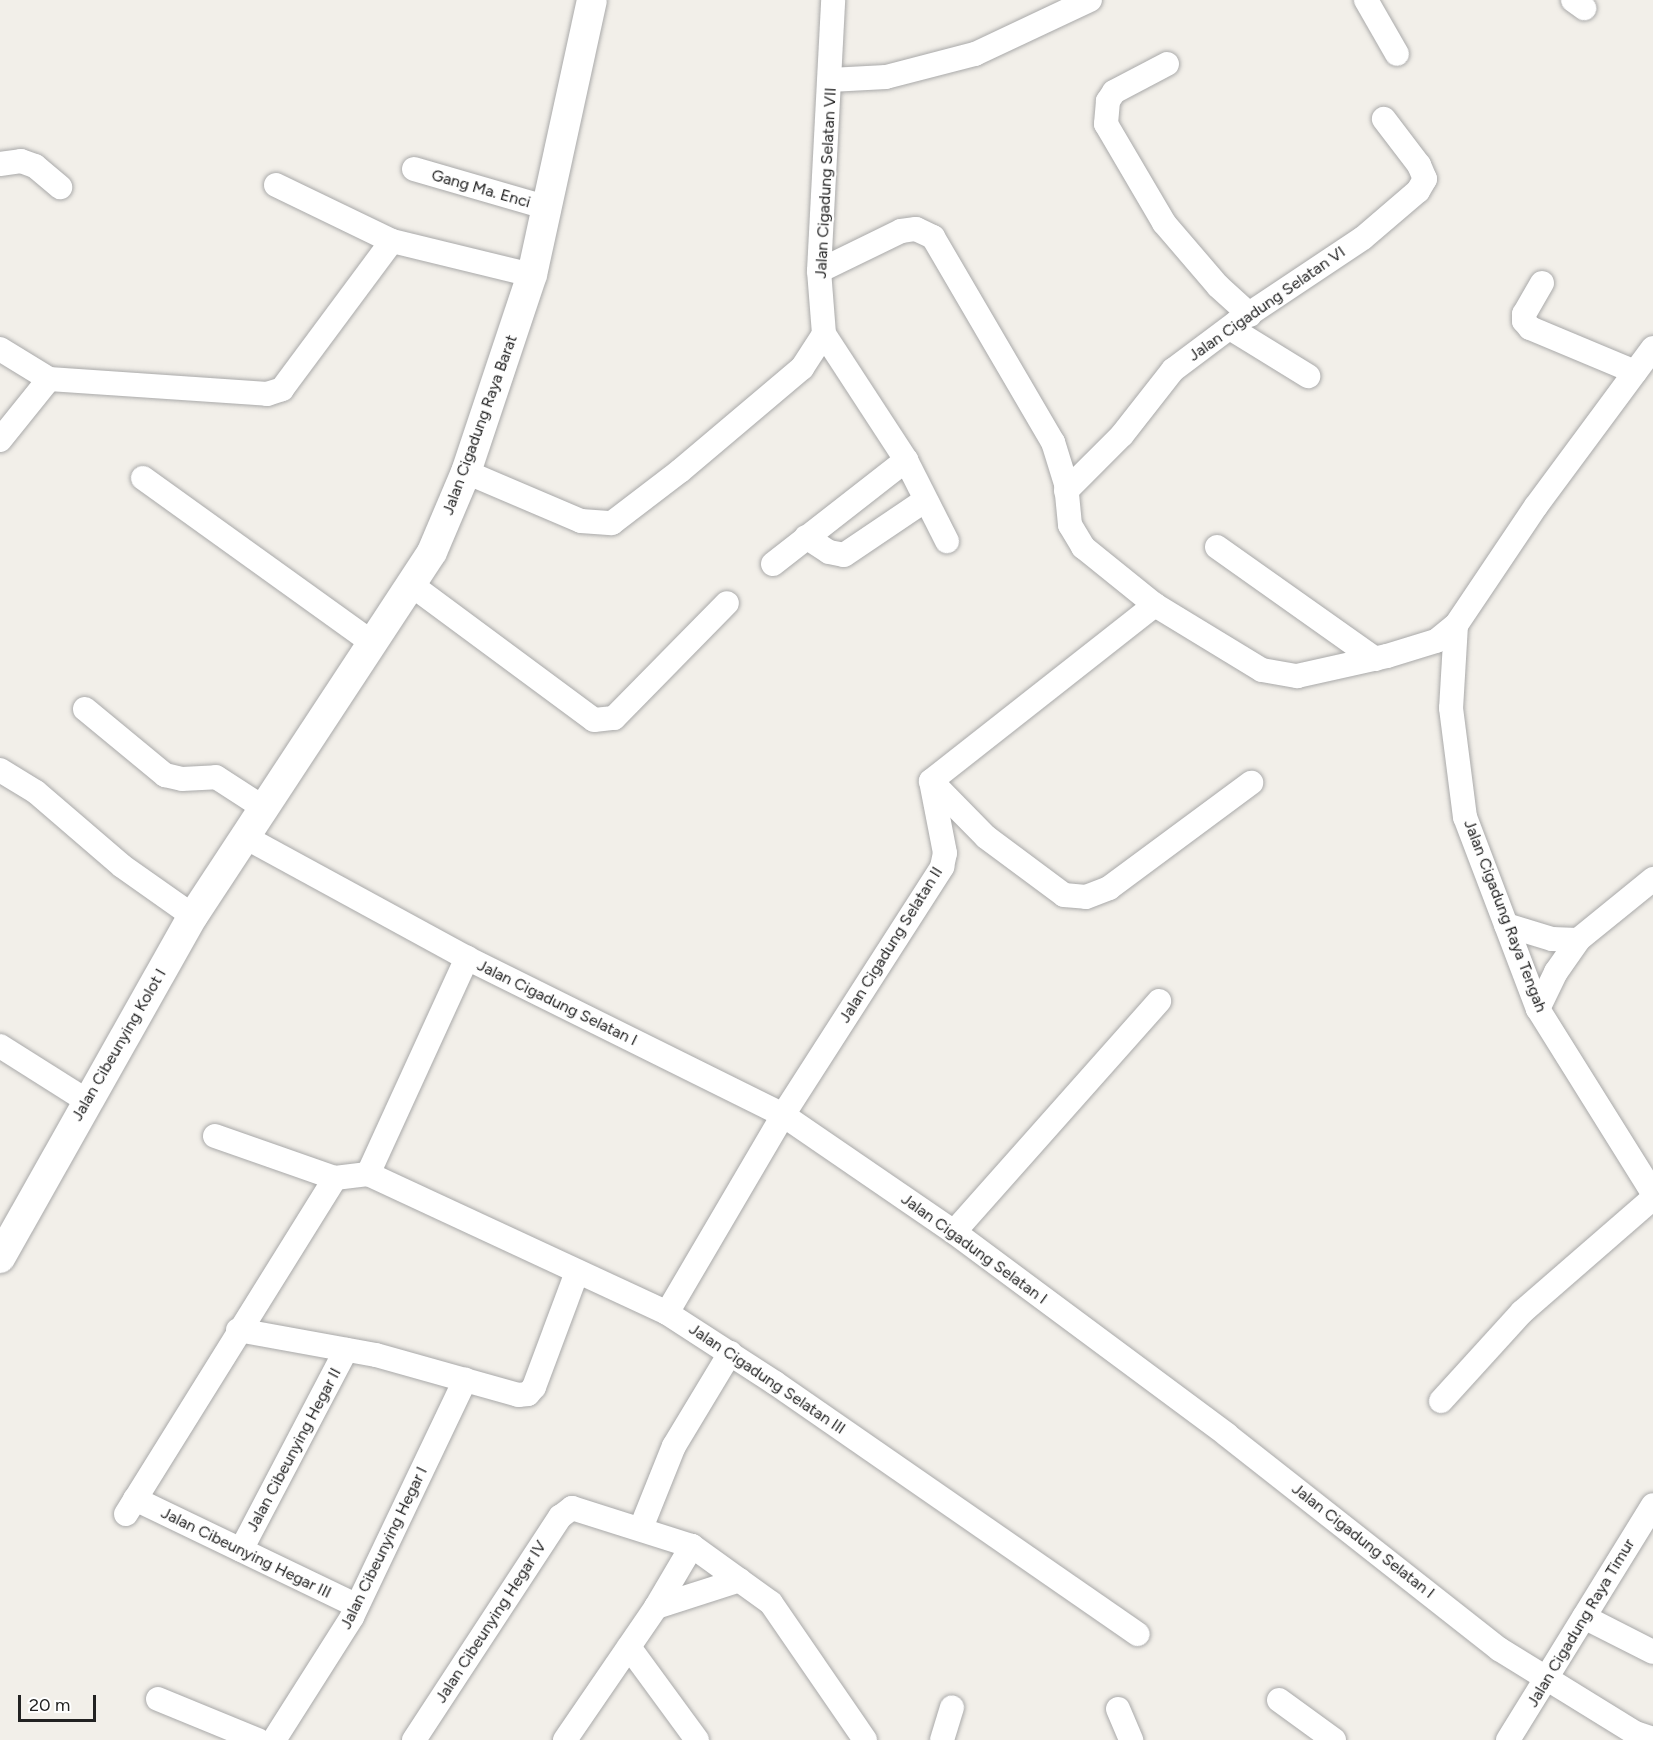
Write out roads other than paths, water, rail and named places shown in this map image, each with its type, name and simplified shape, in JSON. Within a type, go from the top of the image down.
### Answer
[{"type":"street","name":"Jalan Cigadung Raya Barat","points":[[245,837],[413,586],[432,552],[466,472],[532,275],[592,0]]},
{"type":"street","points":[[830,80],[833,0]]},
{"type":"street","name":"Jalan Cigadung Selatan VII","points":[[824,333],[819,271],[830,80],[886,76],[975,54],[1090,0]]},
{"type":"street","points":[[1366,0],[1396,54]]},
{"type":"street","points":[[1167,64],[1114,92],[1108,101],[1106,124],[1164,223],[1218,286],[1250,315]]},
{"type":"street","name":"Jalan Cigadung Selatan VI","points":[[1066,491],[1122,435],[1173,370],[1230,328],[1363,238],[1424,182],[1419,165],[1384,119]]},
{"type":"street","points":[[0,164],[28,164],[60,187]]},
{"type":"street","name":"Gang Ma. Enci","points":[[414,169],[548,208]]},
{"type":"street","points":[[276,185],[392,241],[532,275]]},
{"type":"street","points":[[819,271],[901,231],[916,229],[933,237],[1053,442],[1066,491],[1070,525],[1083,547],[1155,605],[1262,670],[1280,676],[1297,676],[1375,659],[1436,641],[1456,626],[1536,506],[1653,348]]},
{"type":"street","points":[[0,349],[49,379],[267,394],[282,389],[392,241]]},
{"type":"street","points":[[1542,283],[1524,314],[1524,321],[1530,328],[1635,372]]},
{"type":"street","points":[[1230,328],[1308,376]]},
{"type":"street","points":[[466,472],[580,521],[612,523],[680,471],[802,368],[824,333],[906,460],[924,501],[947,541]]},
{"type":"street","points":[[0,440],[49,379]]},
{"type":"street","points":[[773,564],[906,460]]},
{"type":"street","points":[[143,478],[374,644]]},
{"type":"street","points":[[806,537],[829,552],[844,555],[924,501]]},
{"type":"street","points":[[1217,547],[1375,659]]},
{"type":"street","points":[[413,586],[594,720],[614,718],[728,603]]},
{"type":"street","points":[[1155,605],[931,781],[986,837],[1064,895],[1086,897],[1108,888],[1251,783]]},
{"type":"street","name":"Jalan Cigadung Raya Tengah","points":[[1456,626],[1451,708],[1465,817],[1538,1009],[1653,1193]]},
{"type":"street","points":[[85,709],[165,775],[183,779],[216,777],[264,808]]},
{"type":"street","points":[[0,770],[36,792],[113,859],[193,916]]},
{"type":"street","name":"Jalan Cigadung Selatan II","points":[[667,1313],[783,1115],[942,867],[945,853],[931,781]]},
{"type":"street","name":"Jalan Cibeunying Kolot I","points":[[0,1258],[193,916],[245,837]]},
{"type":"street","name":"Jalan Cigadung Selatan I","points":[[245,837],[467,958],[783,1115],[954,1232],[1227,1435],[1499,1649],[1635,1733],[1653,1739]]},
{"type":"street","points":[[1538,1009],[1556,972],[1578,940],[1653,879]]},
{"type":"street","points":[[1506,925],[1552,939],[1578,940]]},
{"type":"street","points":[[215,1136],[335,1178],[368,1174],[467,958]]},
{"type":"street","points":[[954,1232],[1159,1001]]},
{"type":"street","points":[[0,1046],[87,1101]]},
{"type":"street","name":"Jalan Cigadung Selatan III","points":[[368,1174],[667,1313],[730,1353],[1138,1634]]},
{"type":"street","points":[[335,1178],[238,1330],[346,1350],[518,1395],[534,1387],[577,1272]]},
{"type":"street","points":[[1441,1401],[1522,1312],[1653,1198]]},
{"type":"street","name":"Jalan Cibeunying Hegar III","points":[[238,1330],[131,1506],[241,1550],[357,1606]]},
{"type":"street","name":"Jalan Cibeunying Hegar II","points":[[241,1550],[346,1350]]},
{"type":"street","points":[[730,1353],[674,1446],[641,1528],[692,1546],[771,1603],[865,1740]]},
{"type":"street","name":"Jalan Cibeunying Hegar I","points":[[274,1740],[357,1606],[465,1380]]},
{"type":"street","name":"Jalan Cigadung Raya Timur","points":[[1508,1740],[1548,1680],[1584,1617],[1653,1507]]},
{"type":"street","name":"Jalan Cibeunying Hegar IV","points":[[414,1740],[560,1517],[572,1508],[641,1528]]},
{"type":"street","points":[[565,1740],[656,1607],[692,1546]]},
{"type":"street","points":[[656,1607],[740,1580]]},
{"type":"street","points":[[1584,1617],[1653,1652]]},
{"type":"street","points":[[629,1647],[697,1740]]},
{"type":"street","points":[[158,1699],[258,1740]]},
{"type":"street","points":[[1279,1700],[1334,1740]]},
{"type":"street","points":[[942,1740],[952,1707]]},
{"type":"street","points":[[1118,1709],[1131,1740]]}]
